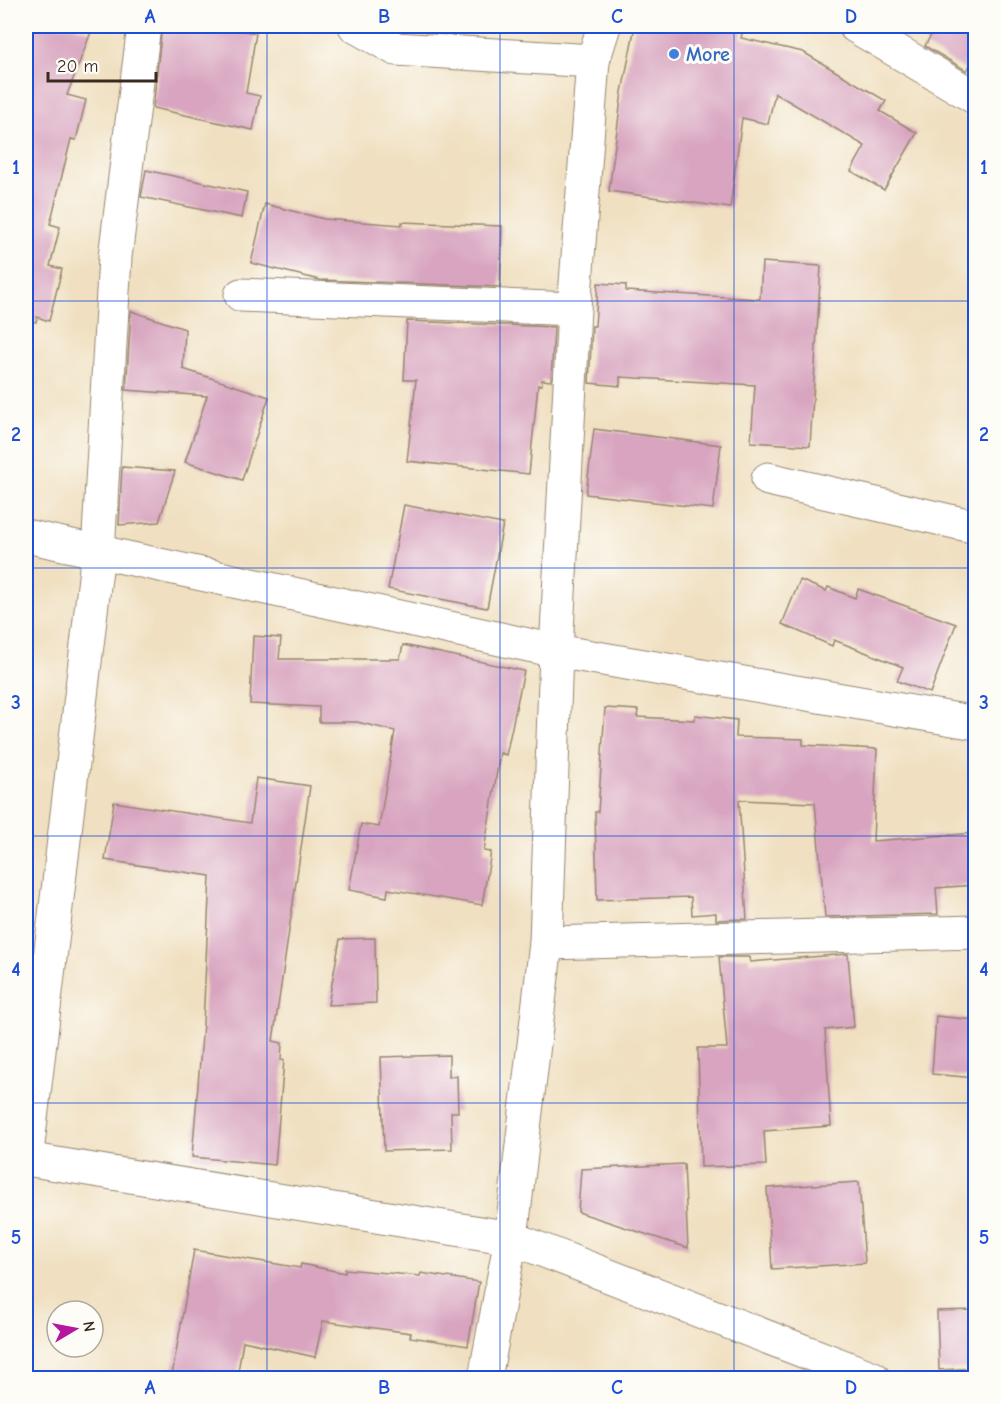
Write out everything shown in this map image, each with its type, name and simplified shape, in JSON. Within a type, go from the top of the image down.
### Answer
[{"type":"street","points":[[144,26],[115,257],[98,552],[26,1160],[511,1238],[873,1378]]},
{"type":"street","points":[[355,26],[396,49],[593,61]]},
{"type":"street","points":[[485,1378],[511,1238],[546,943],[556,651],[574,309],[593,61],[603,26]]},
{"type":"street","points":[[855,26],[975,98]]},
{"type":"street","points":[[241,295],[574,309]]},
{"type":"street","points":[[768,479],[975,527]]},
{"type":"street","points":[[26,537],[556,651],[975,723]]},
{"type":"street","points":[[546,943],[975,932]]},
{"type":"building","points":[[26,26],[73,26],[91,32],[67,95],[86,100],[76,140],[71,139],[50,224],[60,227],[50,266],[62,269],[49,321],[37,317],[36,322],[26,321]]},
{"type":"building","points":[[162,26],[215,26],[256,33],[246,93],[260,96],[253,130],[153,108]]},
{"type":"building","points":[[635,26],[744,26],[741,38],[803,52],[886,101],[880,111],[917,133],[884,190],[851,171],[865,146],[775,93],[768,124],[742,118],[730,208],[609,191],[622,92]]},
{"type":"building","points":[[936,26],[975,26],[975,55],[967,71],[925,46]]},
{"type":"building","points":[[146,170],[247,192],[242,218],[141,197]]},
{"type":"building","points":[[265,204],[324,219],[402,225],[402,222],[502,226],[500,287],[320,280],[251,263]]},
{"type":"building","points":[[762,262],[821,266],[810,446],[751,442],[755,385],[620,377],[620,386],[589,383],[592,326],[595,326],[598,283],[626,285],[626,291],[760,299]]},
{"type":"building","points":[[131,311],[185,329],[183,369],[269,397],[242,480],[185,462],[207,396],[126,390]]},
{"type":"building","points":[[407,321],[554,327],[551,381],[542,380],[542,385],[538,385],[529,474],[407,461],[416,380],[404,380]]},
{"type":"building","points":[[594,429],[721,445],[713,509],[586,494]]},
{"type":"building","points":[[122,467],[175,471],[159,522],[119,525]]},
{"type":"building","points":[[404,505],[503,524],[487,608],[388,589]]},
{"type":"building","points":[[800,580],[826,591],[828,587],[855,598],[858,589],[956,624],[930,693],[897,681],[903,667],[834,640],[832,646],[782,624]]},
{"type":"building","points":[[253,636],[281,638],[279,659],[400,659],[403,645],[524,671],[506,755],[500,753],[484,851],[491,852],[482,905],[388,889],[387,897],[349,890],[361,824],[379,827],[395,731],[357,722],[319,722],[319,707],[250,704]]},
{"type":"building","points":[[605,708],[638,710],[637,717],[694,720],[695,715],[737,720],[736,737],[803,739],[803,745],[877,749],[873,841],[975,833],[975,885],[936,888],[938,914],[825,917],[815,803],[739,800],[747,919],[716,920],[716,913],[692,915],[691,897],[597,900],[595,812],[598,812]]},
{"type":"building","points":[[256,778],[310,786],[273,1041],[282,1043],[281,1060],[284,1060],[275,1165],[192,1157],[203,1024],[210,876],[105,860],[114,802],[250,823]]},
{"type":"building","points":[[375,938],[376,1003],[328,1005],[340,939]]},
{"type":"building","points":[[848,954],[854,1027],[825,1030],[831,1126],[764,1131],[766,1165],[701,1167],[698,1048],[727,1048],[719,957],[749,957],[750,962]]},
{"type":"building","points":[[936,1016],[975,1020],[975,1078],[932,1074]]},
{"type":"building","points":[[449,1055],[449,1077],[457,1076],[458,1112],[451,1112],[452,1149],[384,1151],[381,1057]]},
{"type":"building","points":[[684,1164],[688,1248],[578,1212],[581,1169]]},
{"type":"building","points":[[859,1182],[865,1263],[772,1269],[767,1188]]},
{"type":"building","points":[[194,1250],[300,1268],[301,1264],[345,1273],[345,1269],[420,1276],[421,1273],[479,1282],[468,1346],[410,1337],[411,1333],[323,1321],[315,1357],[243,1341],[237,1378],[193,1378],[172,1375]]},
{"type":"building","points":[[975,1310],[975,1368],[939,1370],[937,1311]]},
{"type":"place","name":"More","points":[[674,54]]}]
